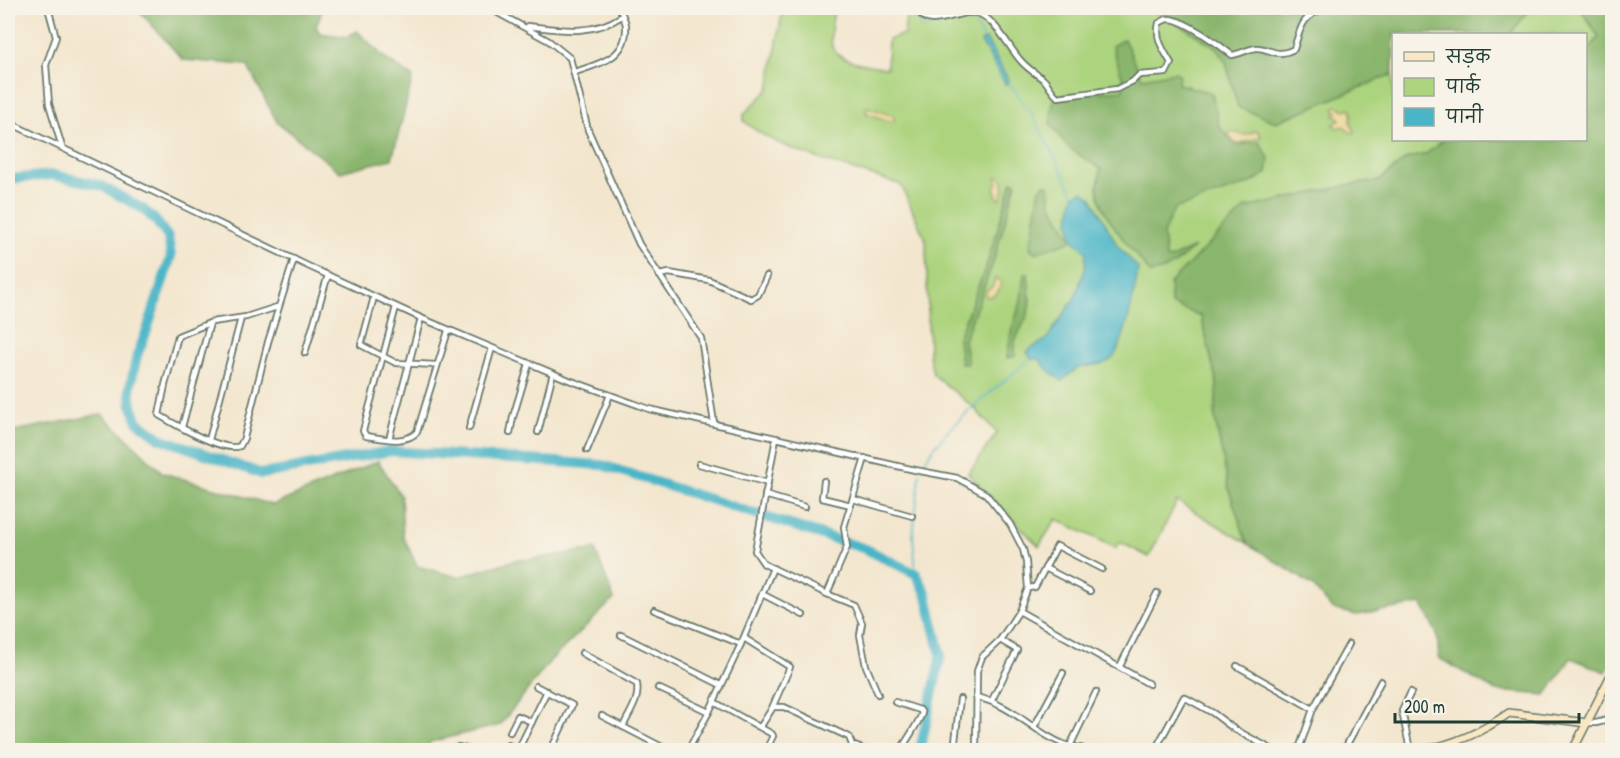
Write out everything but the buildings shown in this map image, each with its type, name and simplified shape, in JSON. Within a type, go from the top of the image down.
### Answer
[{"type":"street","points":[[48,8],[56,37],[46,64],[49,104],[62,147]]},
{"type":"street","points":[[489,8],[525,26],[570,58],[588,130],[639,244],[703,344],[714,423]]},
{"type":"street","points":[[574,72],[607,61],[617,53],[625,32],[625,21],[620,8]]},
{"type":"street","points":[[918,8],[920,14],[927,19],[939,20],[961,14],[977,13],[993,25],[1018,58],[1034,74],[1043,79],[1051,92],[1058,97],[1117,89],[1140,75],[1166,73],[1171,63],[1159,42],[1157,33],[1159,23],[1169,19],[1184,24],[1223,47],[1232,55],[1258,48],[1272,54],[1294,49],[1302,25],[1308,16],[1327,8]]},
{"type":"street","points":[[525,26],[585,30],[605,26],[622,16]]},
{"type":"street","points":[[8,122],[448,331],[610,395],[646,408],[957,478],[971,484],[997,506],[1010,524],[1023,549],[1028,578],[1028,588],[1019,611],[1000,640],[979,663],[975,679],[976,750]]},
{"type":"street","points":[[278,307],[241,318],[210,323],[177,338],[158,412],[160,416],[208,440],[233,448],[239,447],[242,443],[278,307],[294,259]]},
{"type":"street","points":[[659,275],[669,273],[709,280],[751,299],[758,295],[767,276]]},
{"type":"street","points":[[305,353],[328,275]]},
{"type":"street","points":[[374,297],[360,344],[396,363],[438,365]]},
{"type":"street","points":[[396,307],[363,433],[366,436],[408,440],[417,432],[448,331]]},
{"type":"street","points":[[208,440],[241,318]]},
{"type":"street","points":[[389,439],[421,318]]},
{"type":"street","points":[[182,427],[210,323]]},
{"type":"street","points":[[469,428],[492,348]]},
{"type":"street","points":[[510,433],[529,364]]},
{"type":"street","points":[[538,432],[553,373]]},
{"type":"street","points":[[586,450],[610,395]]},
{"type":"street","points":[[776,438],[755,551],[760,560],[773,568],[854,605],[862,623],[860,635],[866,666],[878,694]]},
{"type":"street","points":[[827,594],[847,547],[844,529],[865,458]]},
{"type":"street","points":[[699,464],[768,483]]},
{"type":"street","points":[[824,481],[822,498],[851,505]]},
{"type":"street","points":[[765,495],[805,507]]},
{"type":"street","points":[[853,499],[912,516]]},
{"type":"street","points":[[1028,588],[1035,587],[1058,546],[1102,569]]},
{"type":"street","points":[[688,750],[744,638],[773,568]]},
{"type":"street","points":[[1045,568],[1090,591]]},
{"type":"street","points":[[1120,666],[1156,593]]},
{"type":"street","points":[[762,594],[803,615]]},
{"type":"street","points":[[654,610],[741,644]]},
{"type":"street","points":[[1019,611],[1149,684]]},
{"type":"street","points":[[621,635],[721,685]]},
{"type":"street","points":[[744,638],[790,667],[772,708],[761,726]]},
{"type":"street","points":[[992,700],[1017,650],[1000,640]]},
{"type":"street","points":[[1300,750],[1313,709],[1349,644]]},
{"type":"street","points":[[582,653],[637,684],[633,711],[623,727]]},
{"type":"street","points":[[1237,666],[1313,709]]},
{"type":"street","points":[[1034,727],[1063,673]]},
{"type":"street","points":[[1573,750],[1612,673]]},
{"type":"street","points":[[1344,750],[1381,681]]},
{"type":"street","points":[[536,686],[572,705],[551,750]]},
{"type":"street","points":[[658,688],[709,712]]},
{"type":"street","points":[[508,745],[518,750],[547,691]]},
{"type":"street","points":[[1070,746],[1096,692]]},
{"type":"street","points":[[1410,750],[1402,710],[1411,692]]},
{"type":"street","points":[[976,697],[992,700],[1062,744],[1086,750]]},
{"type":"street","points":[[1155,750],[1185,697],[1214,713],[1234,729],[1273,750]]},
{"type":"street","points":[[954,750],[960,699]]},
{"type":"street","points":[[714,702],[761,726],[773,735],[766,750]]},
{"type":"street","points":[[895,702],[920,710],[922,713],[900,750]]},
{"type":"street","points":[[772,708],[776,705],[785,707],[849,737],[852,746],[865,750]]},
{"type":"street","points":[[1424,750],[1464,739],[1487,728],[1509,713],[1587,723],[1612,719]]},
{"type":"street","points":[[510,732],[518,716],[532,722]]},
{"type":"street","points":[[602,716],[668,750]]},
{"type":"street","points":[[455,750],[460,747],[470,750]]},
{"type":"green space","points":[[137,8],[273,8],[308,11],[310,8],[323,8],[316,27],[320,33],[347,37],[357,31],[387,60],[413,77],[392,159],[340,172],[277,122],[247,65],[183,60]]},
{"type":"green space","points":[[783,8],[834,8],[831,37],[835,51],[840,56],[856,62],[887,68],[888,40],[904,34],[907,8],[1144,8],[1165,15],[1217,48],[1226,62],[1238,107],[1276,122],[1392,74],[1392,141],[1443,141],[1426,154],[1406,159],[1379,181],[1348,185],[1171,304],[1201,316],[1217,383],[1215,418],[1229,490],[1247,543],[1177,501],[1149,557],[1120,542],[1116,548],[1056,519],[1039,546],[968,474],[997,433],[974,408],[933,374],[929,355],[926,241],[901,185],[796,150],[758,132],[744,121],[744,114],[769,89]]},
{"type":"green space","points":[[1144,8],[1531,8],[1511,33],[1392,33],[1392,74],[1276,122],[1238,107],[1226,62],[1217,48],[1165,15]]},
{"type":"green space","points":[[1531,8],[1580,8],[1599,37],[1587,52],[1587,33],[1511,33]]},
{"type":"green space","points":[[1580,8],[1612,8],[1612,661],[1606,672],[1571,658],[1546,695],[1496,691],[1439,658],[1437,634],[1421,604],[1357,615],[1332,609],[1312,585],[1247,543],[1229,490],[1215,418],[1217,383],[1201,316],[1171,304],[1170,283],[1245,208],[1348,185],[1379,181],[1406,159],[1426,154],[1443,141],[1587,141],[1587,52],[1599,37]]},
{"type":"green space","points":[[1124,39],[1142,78],[1175,72],[1179,74],[1178,84],[1212,93],[1219,126],[1236,145],[1259,142],[1269,158],[1267,173],[1251,183],[1174,209],[1163,234],[1166,258],[1170,259],[1194,247],[1169,267],[1150,273],[1118,233],[1104,210],[1098,188],[1101,169],[1069,148],[1050,123],[1054,96],[1123,90],[1123,79],[1112,46]]},
{"type":"green space","points":[[1012,181],[1016,183],[992,266],[964,340],[968,364],[961,363],[958,338],[987,264]]},
{"type":"green space","points":[[1045,183],[1049,186],[1051,204],[1073,240],[1036,253],[1030,248],[1040,189]]},
{"type":"green space","points":[[1024,273],[1028,273],[1030,301],[1028,314],[1015,341],[1015,356],[1007,358],[1011,332],[1021,301]]},
{"type":"green space","points":[[102,414],[163,473],[273,505],[378,461],[401,496],[403,536],[417,566],[458,577],[518,559],[525,560],[595,549],[614,599],[551,660],[500,725],[430,742],[426,750],[8,750],[8,432]]},
{"type":"sand","points":[[1337,106],[1345,110],[1351,109],[1350,122],[1355,132],[1351,133],[1344,126],[1337,128],[1333,125],[1340,120],[1339,117],[1334,116],[1337,113],[1334,108]]},
{"type":"sand","points":[[867,107],[894,116],[894,121],[866,113]]},
{"type":"sand","points":[[1255,131],[1259,132],[1261,137],[1235,144],[1228,134],[1230,132],[1246,135]]},
{"type":"sand","points":[[997,176],[1003,180],[1004,190],[1000,199],[997,198],[994,186],[998,183]]},
{"type":"sand","points":[[996,278],[1001,281],[999,290],[988,297],[985,295],[986,291],[993,286]]},
{"type":"water","points":[[986,39],[1009,81],[1006,85],[981,42]]},
{"type":"water","points":[[1083,191],[1092,198],[1117,245],[1138,268],[1128,318],[1120,345],[1114,355],[1105,363],[1077,369],[1062,381],[1038,358],[1032,360],[1027,352],[1046,340],[1074,299],[1085,269],[1086,251],[1073,240],[1069,220],[1074,195]]},
{"type":"waterway","points":[[913,8],[913,16],[922,29],[951,20],[974,23],[984,41]]},
{"type":"waterway","points":[[1008,82],[1032,114],[1075,196]]},
{"type":"waterway","points":[[8,179],[53,175],[100,185],[143,209],[168,237],[171,256],[137,355],[130,388],[132,406],[138,422],[160,438],[262,474],[391,451],[602,465],[866,549],[916,574],[926,592],[941,655],[920,750]]},
{"type":"waterway","points":[[921,469],[941,439],[970,410],[1031,358]]},
{"type":"waterway","points":[[916,574],[913,536],[920,473]]}]
